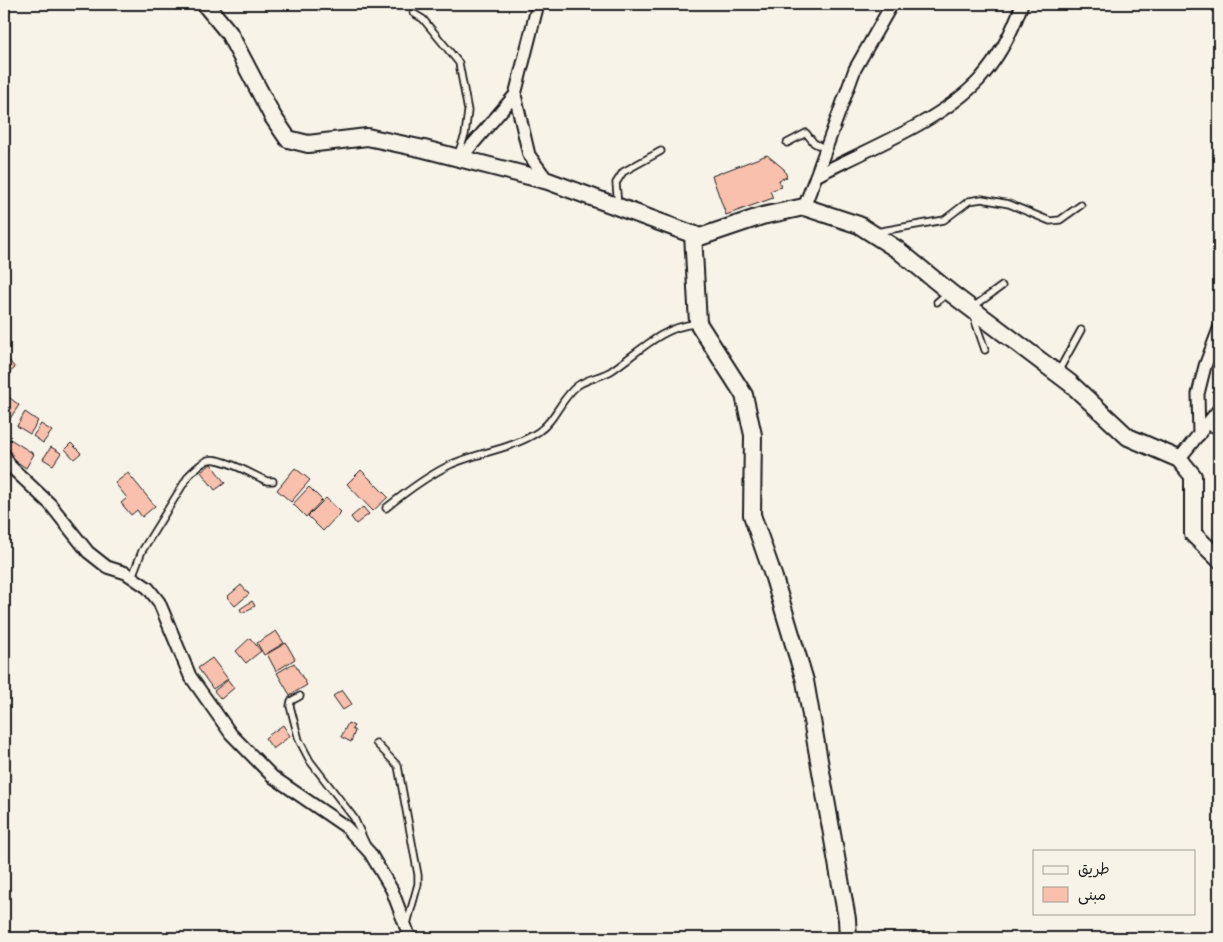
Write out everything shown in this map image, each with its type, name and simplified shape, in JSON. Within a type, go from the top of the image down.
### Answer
[{"type":"street","points":[[205,4],[229,33],[273,117],[288,139],[308,144],[367,137],[548,181],[700,237],[762,216],[804,207],[859,225],[898,250],[943,297],[971,309],[1057,374],[1128,437],[1179,459],[1193,476],[1194,534],[1219,559]]},
{"type":"street","points":[[458,159],[515,95],[538,4]]},
{"type":"street","points":[[804,207],[855,69],[892,4]]},
{"type":"street","points":[[816,176],[931,118],[963,95],[980,80],[990,65],[1008,36],[1022,4]]},
{"type":"street","points":[[515,95],[530,155],[548,181]]},
{"type":"street","points":[[693,234],[698,323],[744,395],[753,435],[752,515],[774,578],[805,681],[847,919],[848,938]]},
{"type":"street","points":[[1199,434],[1198,394],[1205,366],[1219,329]]},
{"type":"street","points":[[1179,459],[1219,409]]},
{"type":"street","points":[[4,454],[10,466],[50,504],[88,552],[107,567],[132,577],[148,588],[159,602],[190,676],[236,740],[273,777],[346,827],[370,853],[392,890],[410,938]]},
{"type":"lane","points":[[413,13],[423,19],[459,63],[468,111],[465,135],[458,159]]},
{"type":"lane","points":[[787,143],[806,133],[814,143],[826,149]]},
{"type":"lane","points":[[618,207],[616,183],[623,172],[662,151]]},
{"type":"lane","points":[[872,233],[944,220],[970,201],[982,199],[1009,204],[1050,221],[1060,220],[1081,205]]},
{"type":"lane","points":[[986,350],[971,309],[1002,286]]},
{"type":"lane","points":[[386,508],[424,478],[453,463],[508,446],[536,434],[544,428],[577,386],[611,371],[635,352],[673,328],[698,323]]},
{"type":"lane","points":[[1057,374],[1081,330]]},
{"type":"lane","points":[[1206,425],[1219,432]]},
{"type":"lane","points":[[132,577],[142,551],[189,475],[199,466],[208,460],[220,460],[267,481],[273,481]]},
{"type":"lane","points":[[300,696],[291,701],[290,706],[299,740],[310,761],[354,818],[370,853]]},
{"type":"lane","points":[[376,743],[398,766],[418,875],[418,884],[407,926]]},
{"type":"building","points":[[767,155],[784,169],[787,177],[779,180],[781,187],[770,191],[773,198],[726,215],[712,176]]},
{"type":"building","points":[[4,354],[15,368],[4,377]]},
{"type":"building","points":[[10,398],[19,405],[9,420],[4,417],[4,407]]},
{"type":"building","points":[[25,412],[38,421],[30,434],[17,426]]},
{"type":"building","points":[[41,424],[52,431],[43,443],[33,436]]},
{"type":"building","points":[[10,439],[34,454],[26,468],[13,459],[10,451],[4,447]]},
{"type":"building","points":[[71,443],[81,453],[74,459],[65,449]]},
{"type":"building","points":[[51,447],[61,453],[53,465],[43,459]]},
{"type":"building","points":[[211,464],[225,483],[215,490],[201,472]]},
{"type":"building","points":[[295,468],[310,480],[291,502],[277,490]]},
{"type":"building","points":[[361,470],[388,497],[373,511],[347,484]]},
{"type":"building","points":[[128,473],[155,506],[142,517],[137,510],[131,515],[121,503],[127,498],[115,483]]},
{"type":"building","points":[[309,487],[322,500],[306,517],[293,504]]},
{"type":"building","points":[[326,498],[341,512],[323,531],[308,516]]},
{"type":"building","points":[[363,507],[369,514],[356,524],[351,517]]},
{"type":"building","points":[[241,585],[249,594],[235,606],[227,597]]},
{"type":"building","points":[[252,601],[255,606],[242,613],[240,609]]},
{"type":"building","points":[[276,631],[284,643],[264,655],[257,643]]},
{"type":"building","points":[[250,638],[261,651],[246,663],[236,651]]},
{"type":"building","points":[[286,643],[295,659],[276,671],[267,654]]},
{"type":"building","points":[[212,658],[228,679],[213,689],[198,668]]},
{"type":"building","points":[[294,663],[307,685],[290,695],[277,673]]},
{"type":"building","points":[[228,680],[234,688],[221,699],[214,691]]},
{"type":"building","points":[[342,690],[352,704],[343,710],[333,696]]},
{"type":"building","points":[[348,723],[354,726],[352,729],[355,731],[351,742],[341,737]]},
{"type":"building","points":[[283,725],[290,736],[273,749],[265,738]]}]
